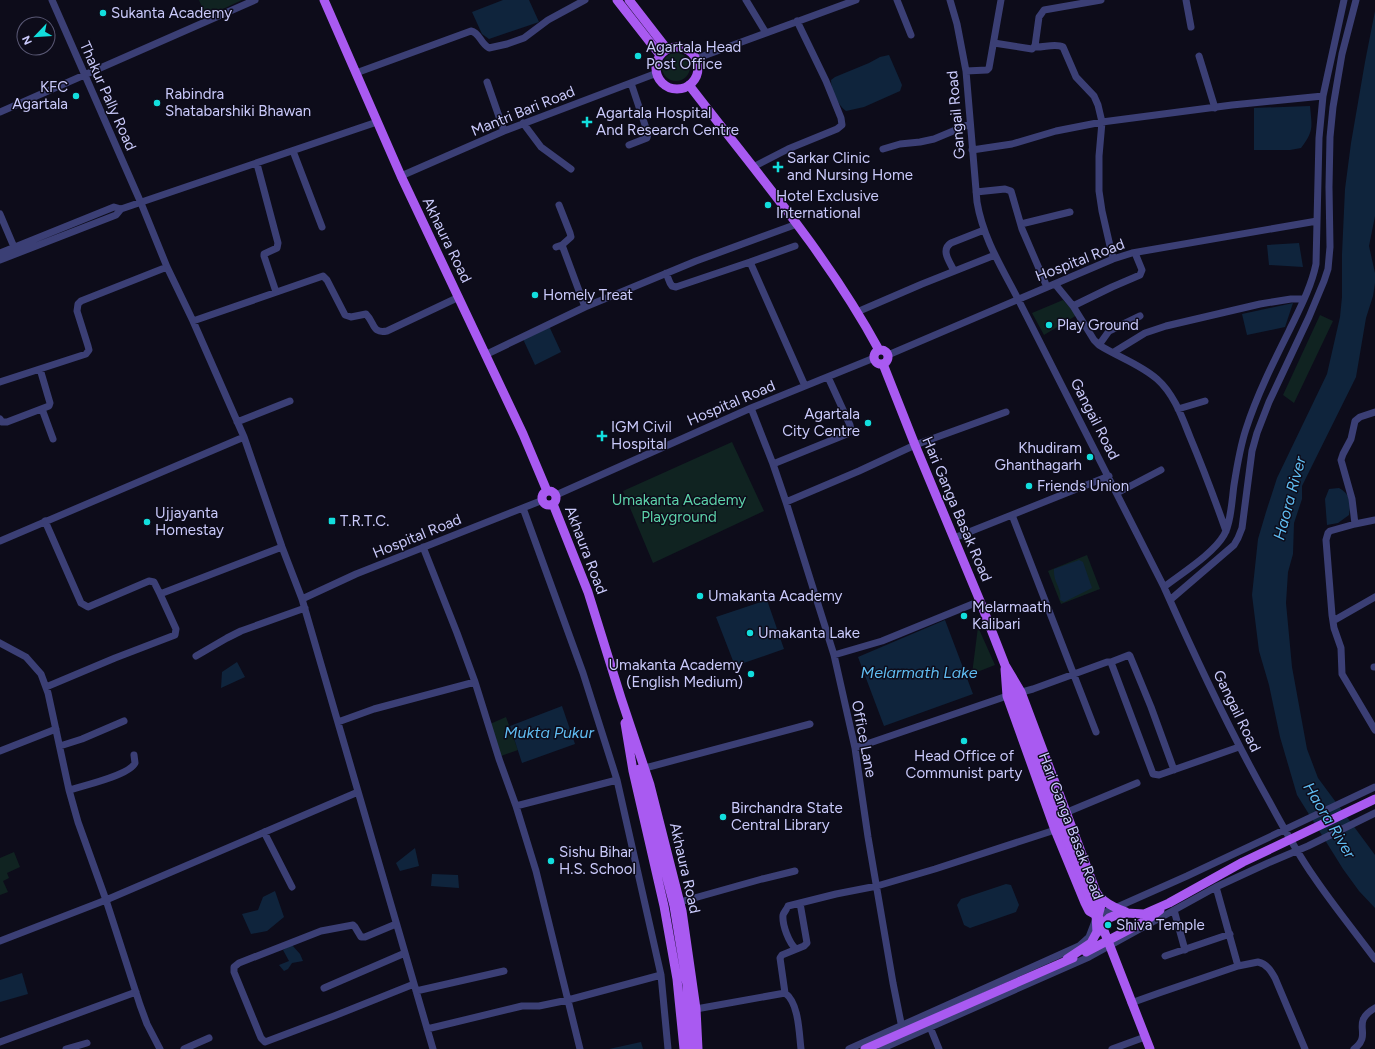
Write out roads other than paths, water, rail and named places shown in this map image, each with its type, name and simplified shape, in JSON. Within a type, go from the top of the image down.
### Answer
[{"type":"main road","name":"Akhaura Road","points":[[324,0],[401,176],[551,493]]},
{"type":"main road","points":[[617,0],[660,56]]},
{"type":"main road","points":[[629,0],[667,49]]},
{"type":"main road","points":[[672,47],[683,48],[692,54],[695,59],[697,64],[696,76],[689,85],[683,88],[670,87],[664,84],[657,73],[656,67],[660,56],[667,49],[672,47]]},
{"type":"main road","points":[[689,85],[797,224],[844,291],[857,312],[876,354],[876,362],[883,364],[887,360],[888,355],[884,350],[876,354]]},
{"type":"main road","name":"Hari Ganga Basak Road","points":[[883,364],[1005,665],[1055,830],[1085,903],[1089,911],[1098,916],[1101,905],[1065,813],[1014,694]]},
{"type":"main road","points":[[551,493],[556,499],[553,504],[546,504],[543,500],[543,494],[551,493]]},
{"type":"main road","name":"Akhaura Road","points":[[553,504],[588,592],[621,698],[645,768],[688,945],[696,1009],[698,1049]]},
{"type":"main road","points":[[1014,694],[1067,840],[1096,914],[1097,933]]},
{"type":"main road","name":"Akhaura Road","points":[[621,698],[633,771],[664,906],[677,979],[684,1049]]},
{"type":"main road","points":[[621,698],[677,904],[687,985],[690,1049]]},
{"type":"main road","points":[[865,1049],[1067,959],[1078,956],[1172,906],[1243,862],[1375,799]]},
{"type":"main road","points":[[1067,840],[1090,884],[1101,899],[1113,907],[1126,912],[1144,914],[1172,906]]},
{"type":"main road","points":[[1067,959],[1091,943],[1100,926],[1109,918],[1126,912]]},
{"type":"main road","points":[[1098,916],[1131,1004],[1150,1049]]},
{"type":"street","name":"Thakur Pally Road","points":[[52,0],[141,203],[166,267],[193,321],[244,437],[282,547],[302,599],[433,1049]]},
{"type":"street","points":[[0,112],[255,0]]},
{"type":"street","points":[[356,74],[469,31],[475,32],[483,44],[489,48],[507,44],[524,38],[542,24],[585,0]]},
{"type":"street","points":[[746,0],[766,33]]},
{"type":"street","points":[[695,59],[856,0]]},
{"type":"street","points":[[897,0],[911,35]]},
{"type":"street","name":"Gangail Road","points":[[950,0],[957,24],[966,71],[976,192],[980,216],[984,230],[995,255],[1109,476],[1164,587],[1239,747],[1284,830],[1313,876],[1375,959]]},
{"type":"street","points":[[966,71],[988,70],[1001,0]]},
{"type":"street","points":[[1034,47],[1039,17],[1044,10],[1101,0]]},
{"type":"street","points":[[1186,0],[1191,27]]},
{"type":"street","points":[[1164,587],[1205,555],[1226,532],[1240,448],[1246,427],[1267,376],[1313,278],[1316,264],[1319,138],[1323,96],[1344,0]]},
{"type":"street","points":[[1170,600],[1234,545],[1238,538],[1245,513],[1252,451],[1257,433],[1268,402],[1309,317],[1324,281],[1330,258],[1330,151],[1333,107],[1342,54],[1356,0]]},
{"type":"street","points":[[753,166],[788,149],[837,129],[842,125],[841,118],[826,81],[798,21]]},
{"type":"street","points":[[994,43],[1030,49],[1034,47],[1059,45],[1063,47],[1076,77],[1097,100],[1102,122],[1099,156],[1099,191],[1113,259]]},
{"type":"street","points":[[1199,56],[1215,108]]},
{"type":"street","name":"Mantri Bari Road","points":[[401,176],[523,123],[657,73]]},
{"type":"street","points":[[487,82],[504,131]]},
{"type":"street","points":[[629,145],[647,138],[648,134],[632,83]]},
{"type":"street","points":[[972,150],[1012,144],[1056,131],[1102,122],[1323,96]]},
{"type":"street","points":[[0,260],[116,214],[121,209],[377,122]]},
{"type":"street","points":[[523,123],[541,147],[571,169]]},
{"type":"street","points":[[883,149],[900,144],[934,139],[970,124]]},
{"type":"street","points":[[293,151],[322,227]]},
{"type":"street","points":[[257,164],[278,243],[277,248],[264,254],[276,292]]},
{"type":"street","points":[[976,192],[1005,189],[1010,190],[1013,194],[1020,224],[1047,287]]},
{"type":"street","points":[[559,205],[571,237],[559,246],[585,307]]},
{"type":"street","points":[[0,252],[114,207],[121,209]]},
{"type":"street","points":[[1020,224],[1070,212]]},
{"type":"street","points":[[0,214],[14,247]]},
{"type":"street","name":"Hospital Road","points":[[888,355],[1113,259],[1135,253],[1317,221]]},
{"type":"street","points":[[485,355],[585,307],[703,258],[797,224]]},
{"type":"street","points":[[954,271],[945,251],[946,246],[984,230]]},
{"type":"street","points":[[666,273],[672,286],[676,287],[795,246]]},
{"type":"street","points":[[1073,306],[1140,275],[1142,270],[1135,253]]},
{"type":"street","points":[[857,312],[995,255]]},
{"type":"street","points":[[750,262],[805,386]]},
{"type":"street","points":[[0,382],[83,356],[88,352],[88,346],[77,311],[78,304],[81,301],[166,267]]},
{"type":"street","points":[[193,321],[322,276],[327,280],[344,315],[351,317],[366,314],[375,328],[382,332],[459,297]]},
{"type":"street","points":[[1055,284],[1073,306],[1094,340],[1099,345],[1137,365],[1157,379],[1166,388],[1178,409],[1204,470],[1226,532]]},
{"type":"street","points":[[1114,352],[1145,333],[1166,326],[1260,304],[1291,299],[1304,299]]},
{"type":"street","points":[[1099,345],[1109,331],[1140,316]]},
{"type":"street","name":"Hospital Road","points":[[551,493],[828,377],[876,354]]},
{"type":"street","points":[[0,419],[2,422],[6,422],[49,406],[50,403],[40,369]]},
{"type":"street","points":[[773,464],[846,434],[851,430],[828,377]]},
{"type":"street","points":[[237,422],[290,401]]},
{"type":"street","points":[[1178,409],[1205,401]]},
{"type":"street","name":"Office Lane","points":[[751,408],[786,502],[834,656],[855,748],[868,837],[904,1038]]},
{"type":"street","points":[[42,409],[53,439]]},
{"type":"street","points":[[786,502],[915,445],[1006,412]]},
{"type":"street","points":[[1354,524],[1352,499],[1341,460],[1351,439],[1355,421],[1360,417],[1375,412]]},
{"type":"street","points":[[0,540],[244,437]]},
{"type":"street","points":[[1117,493],[1161,470]]},
{"type":"street","points":[[954,538],[1109,476]]},
{"type":"street","name":"Hospital Road","points":[[302,599],[356,574],[543,500]]},
{"type":"street","points":[[523,508],[583,673],[617,780],[661,975],[668,1049]]},
{"type":"street","points":[[1012,515],[1096,732]]},
{"type":"street","points":[[1375,520],[1334,529],[1328,533],[1327,536],[1330,596],[1336,635],[1341,648],[1342,674],[1375,730]]},
{"type":"street","points":[[45,521],[84,606],[91,607],[149,581],[154,582],[176,630],[175,635],[46,687]]},
{"type":"street","points":[[160,594],[282,547]]},
{"type":"street","points":[[423,547],[457,633],[498,759],[516,806],[536,871],[580,1049]]},
{"type":"street","points":[[1333,620],[1375,597]]},
{"type":"street","points":[[834,656],[882,641],[980,601]]},
{"type":"street","points":[[196,656],[241,631],[304,608]]},
{"type":"street","points":[[0,643],[26,656],[41,674],[46,687],[69,790],[78,822],[106,900],[147,1024],[160,1049]]},
{"type":"street","points":[[855,748],[1129,655],[1151,707],[1174,770]]},
{"type":"street","points":[[1111,662],[1153,774],[1159,775],[1239,747]]},
{"type":"street","points":[[338,722],[374,709],[474,682]]},
{"type":"street","points":[[60,746],[82,739],[124,721]]},
{"type":"street","points":[[645,768],[810,724]]},
{"type":"street","points":[[0,751],[56,729]]},
{"type":"street","points":[[69,790],[108,778],[132,768],[135,763],[134,755]]},
{"type":"street","points":[[516,806],[617,780]]},
{"type":"street","points":[[1065,813],[1137,783]]},
{"type":"street","points":[[849,1049],[1079,946],[1089,937],[1097,916],[1187,876],[1375,788]]},
{"type":"street","points":[[0,941],[106,900],[358,792]]},
{"type":"street","points":[[881,1049],[998,998],[1088,956],[1110,945],[1172,906],[1308,846],[1375,813]]},
{"type":"street","points":[[796,949],[791,945],[787,936],[783,915],[788,906],[877,886],[1055,830]]},
{"type":"street","points":[[264,832],[292,887]]},
{"type":"street","points":[[677,904],[795,871]]},
{"type":"street","points":[[1216,887],[1238,966]]},
{"type":"street","points":[[800,903],[807,941],[804,946],[787,952],[780,958],[786,993],[790,996],[795,1008],[801,1049]]},
{"type":"street","points":[[1172,906],[1185,950]]},
{"type":"street","points":[[396,924],[365,938],[361,937],[353,925],[321,931],[239,963],[234,967],[234,972],[261,1038],[265,1042],[414,984]]},
{"type":"street","points":[[1165,956],[1230,934]]},
{"type":"street","points":[[324,988],[405,953]]},
{"type":"street","points":[[1131,1004],[1238,966],[1258,962],[1264,964],[1271,971],[1305,1049]]},
{"type":"street","points":[[416,991],[504,971]]},
{"type":"street","points":[[427,1030],[522,1006],[539,1006],[568,1000],[661,975]]},
{"type":"street","points":[[0,1042],[136,992]]},
{"type":"street","points":[[696,1009],[786,993]]},
{"type":"street","points":[[1354,1049],[1362,1042],[1363,1039],[1363,1018],[1368,1012],[1375,1008]]},
{"type":"street","points":[[930,1027],[939,1049]]},
{"type":"street","points":[[1112,1049],[1145,1037]]},
{"type":"street","points":[[184,1049],[209,1038]]},
{"type":"street","points":[[66,1049],[87,1042]]},
{"type":"water","points":[[503,0],[529,0],[539,22],[489,39],[482,34],[472,12]]},
{"type":"water","name":"Haora River","points":[[1375,11],[1375,216],[1369,246],[1375,273],[1375,283],[1373,296],[1366,318],[1356,377],[1302,486],[1302,499],[1294,523],[1293,554],[1288,572],[1286,603],[1292,667],[1307,749],[1318,778],[1375,855],[1375,908],[1359,891],[1343,869],[1297,795],[1280,737],[1269,685],[1259,651],[1252,595],[1258,539],[1266,512],[1277,478],[1327,374],[1340,317],[1342,297],[1345,189],[1351,143]]},
{"type":"water","points":[[889,55],[902,85],[900,91],[864,107],[846,111],[840,105],[832,89],[831,80],[880,57]]},
{"type":"water","points":[[1310,106],[1310,133],[1301,148],[1290,150],[1254,150],[1254,108]]},
{"type":"water","points":[[1299,243],[1303,267],[1269,265],[1267,245]]},
{"type":"water","points":[[1293,303],[1285,327],[1247,335],[1242,314]]},
{"type":"water","points":[[549,326],[561,352],[535,365],[523,339]]},
{"type":"water","points":[[1339,488],[1348,496],[1350,506],[1349,515],[1338,523],[1327,525],[1325,499],[1329,489]]},
{"type":"water","points":[[1079,560],[1083,562],[1092,588],[1064,602],[1060,600],[1060,592],[1055,578],[1054,569]]},
{"type":"water","name":"Umakanta Lake","points":[[767,600],[784,649],[735,666],[716,617]]},
{"type":"water","name":"Melarmath Lake","points":[[945,620],[973,694],[884,726],[858,657]]},
{"type":"water","points":[[237,662],[245,677],[221,688],[222,672]]},
{"type":"water","name":"Mukta Pukur","points":[[562,706],[575,744],[522,763],[510,726]]},
{"type":"water","points":[[415,848],[419,866],[400,871],[396,863]]},
{"type":"water","points":[[432,874],[458,875],[459,888],[431,886]]},
{"type":"water","points":[[1006,884],[1011,885],[1019,905],[1016,912],[970,928],[964,925],[957,905],[961,899]]},
{"type":"water","points":[[275,891],[284,917],[267,931],[251,934],[242,914],[258,910],[263,897]]},
{"type":"water","points":[[292,945],[300,954],[303,961],[292,963],[288,969],[284,971],[279,965],[289,961],[283,950]]},
{"type":"water","points":[[22,973],[28,994],[0,1002],[0,980]]},
{"type":"water","points":[[641,1042],[643,1049],[609,1049]]},
{"type":"place","name":"Sukanta Academy","points":[[103,13]]},
{"type":"place","name":"Agartala Head Post Office","points":[[638,56]]},
{"type":"place","name":"KFC Agartala","points":[[76,96]]},
{"type":"place","name":"Rabindra Shatabarshiki Bhawan","points":[[157,103]]},
{"type":"place","name":"Agartala Hospital And Research Centre","points":[[587,122]]},
{"type":"place","name":"Sarkar Clinic and Nursing Home","points":[[778,167]]},
{"type":"place","name":"Hotel Exclusive International","points":[[768,205]]},
{"type":"place","name":"Homely Treat","points":[[535,295]]},
{"type":"place","name":"Play Ground","points":[[1049,325]]},
{"type":"place","name":"Agartala City Centre","points":[[868,423]]},
{"type":"place","name":"IGM Civil Hospital","points":[[602,436]]},
{"type":"place","name":"Khudiram Ghanthagarh","points":[[1090,457]]},
{"type":"place","name":"Friends Union","points":[[1029,486]]},
{"type":"place","name":"T.R.T.C.","points":[[332,521]]},
{"type":"place","name":"Ujjayanta Homestay","points":[[147,522]]},
{"type":"place","name":"Umakanta Academy","points":[[700,596]]},
{"type":"place","name":"Melarmaath Kalibari","points":[[964,616]]},
{"type":"place","name":"Umakanta Lake","points":[[750,633]]},
{"type":"place","name":"Umakanta Academy (English Medium)","points":[[751,674]]},
{"type":"place","name":"Head Office of Communist party","points":[[964,741]]},
{"type":"place","name":"Birchandra State Central Library","points":[[723,817]]},
{"type":"place","name":"Sishu Bihar H.S. School","points":[[551,861]]},
{"type":"place","name":"Shiva Temple","points":[[1108,925]]},
{"type":"park label","name":"Umakanta Academy Playground","points":[[679,508]]}]
